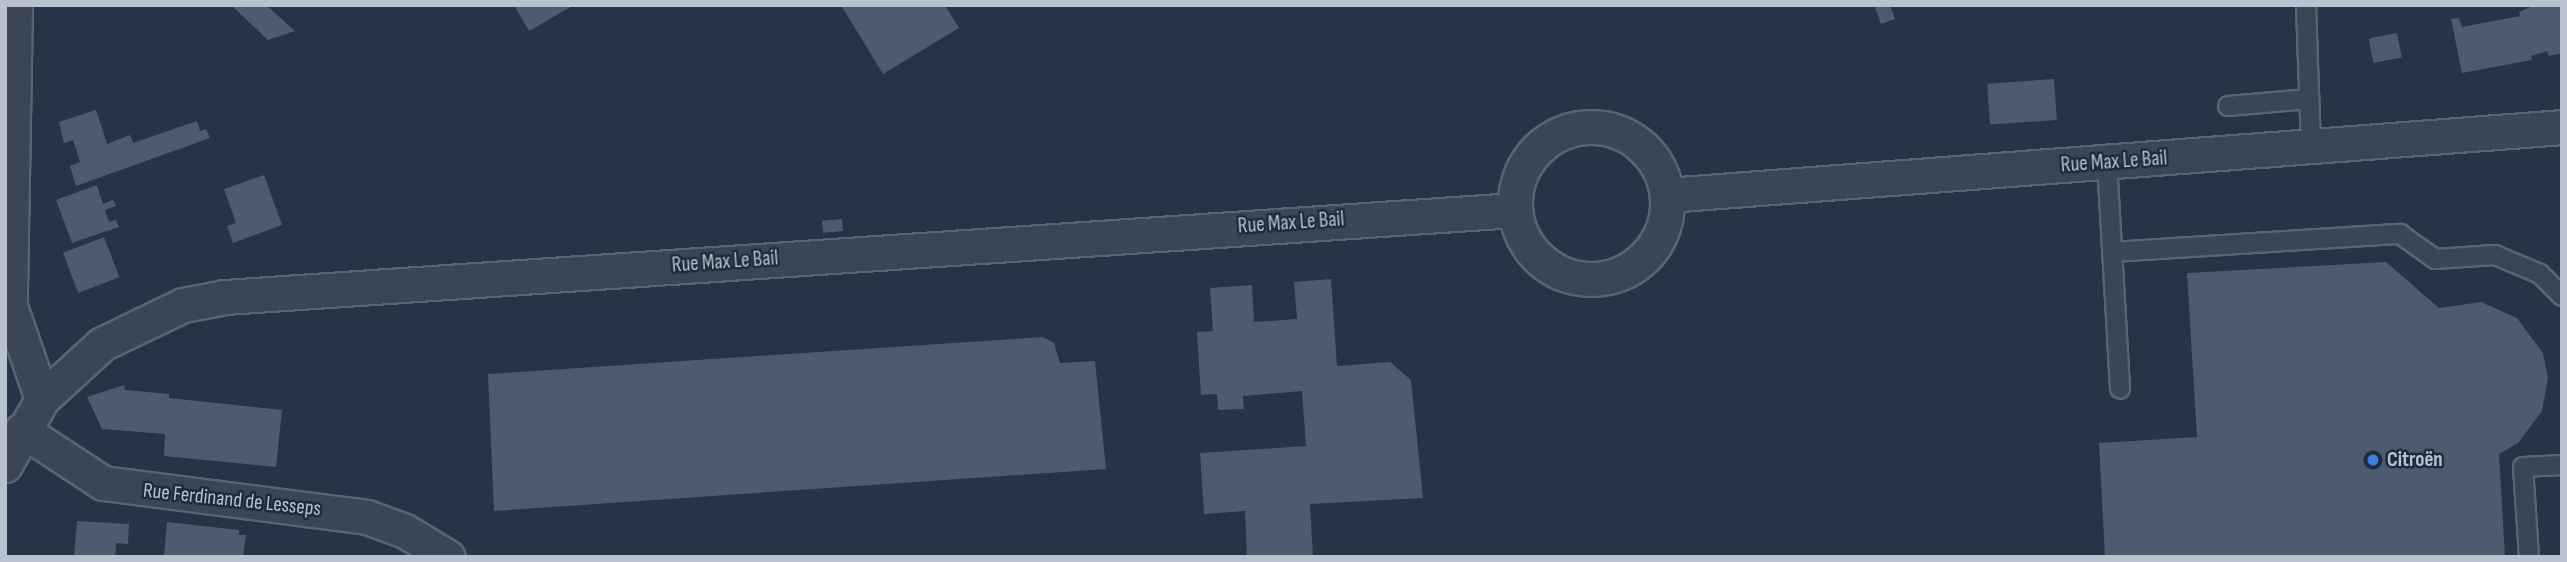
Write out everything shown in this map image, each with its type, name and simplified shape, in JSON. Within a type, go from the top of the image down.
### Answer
[{"type":"street","points":[[15,5],[10,306],[42,399]]},
{"type":"street","points":[[1583,126],[1616,131],[1639,144],[1659,168],[1667,195],[1665,224],[1651,252],[1629,270],[1601,278],[1570,278],[1542,263],[1522,237],[1514,210],[1518,180],[1531,154],[1556,134],[1583,126]]},
{"type":"street","name":"Rue Max Le Bail","points":[[1667,195],[2562,127]]},
{"type":"street","name":"Rue Max Le Bail","points":[[5,465],[22,430],[42,399],[102,344],[140,323],[183,305],[225,297],[1514,210]]},
{"type":"street","name":"Rue Ferdinand de Lesseps","points":[[22,430],[103,483],[367,517],[405,531],[447,557]]},
{"type":"lane","points":[[2306,5],[2311,147]]},
{"type":"lane","points":[[2228,106],[2309,99]]},
{"type":"lane","points":[[2107,162],[2120,389]]},
{"type":"lane","points":[[2112,252],[2400,234],[2435,259],[2495,255],[2540,274],[2562,296]]},
{"type":"lane","points":[[2529,557],[2523,467],[2562,465]]},
{"type":"building","points":[[231,5],[266,5],[295,31],[268,40]]},
{"type":"building","points":[[514,5],[574,5],[529,31]]},
{"type":"building","points":[[841,5],[945,5],[959,28],[883,74]]},
{"type":"building","points":[[1874,5],[1890,5],[1895,19],[1881,24]]},
{"type":"building","points":[[2535,5],[2562,5],[2562,53],[2549,56],[2547,51],[2531,56],[2532,60],[2462,73],[2451,19],[2459,18],[2462,27],[2520,16],[2519,12]]},
{"type":"building","points":[[2397,33],[2402,58],[2373,63],[2369,39]]},
{"type":"building","points":[[2054,79],[2057,120],[1990,125],[1987,84]]},
{"type":"building","points":[[96,110],[107,144],[130,135],[133,143],[197,121],[200,131],[206,129],[210,138],[76,186],[70,166],[80,162],[73,140],[64,143],[59,122]]},
{"type":"building","points":[[264,175],[282,225],[233,243],[227,226],[236,223],[224,189]]},
{"type":"building","points":[[97,185],[103,204],[113,200],[116,206],[105,210],[109,222],[116,220],[119,227],[72,243],[56,200]]},
{"type":"building","points":[[842,219],[843,231],[823,233],[822,221]]},
{"type":"building","points":[[104,237],[119,277],[78,293],[63,253]]},
{"type":"building","points":[[2386,262],[2439,308],[2481,302],[2517,318],[2543,353],[2548,378],[2542,411],[2518,443],[2499,454],[2505,557],[2105,557],[2099,443],[2197,437],[2187,273]]},
{"type":"building","points":[[1331,279],[1337,366],[1390,362],[1411,380],[1423,498],[1310,504],[1313,557],[1247,557],[1245,511],[1204,514],[1200,453],[1306,446],[1302,391],[1243,396],[1244,409],[1218,410],[1217,394],[1201,395],[1197,332],[1213,331],[1210,288],[1252,285],[1254,322],[1297,319],[1294,282]]},
{"type":"building","points":[[1043,337],[1054,343],[1060,363],[1095,361],[1106,469],[494,511],[488,374]]},
{"type":"building","points":[[124,385],[125,390],[169,394],[169,398],[282,410],[276,467],[164,456],[165,434],[102,429],[87,397]]},
{"type":"building","points":[[77,521],[129,524],[128,544],[116,543],[115,557],[74,557]]},
{"type":"building","points":[[167,522],[239,530],[239,535],[246,535],[243,557],[164,555]]},
{"type":"place","name":"Citroën","points":[[2373,460]]}]
